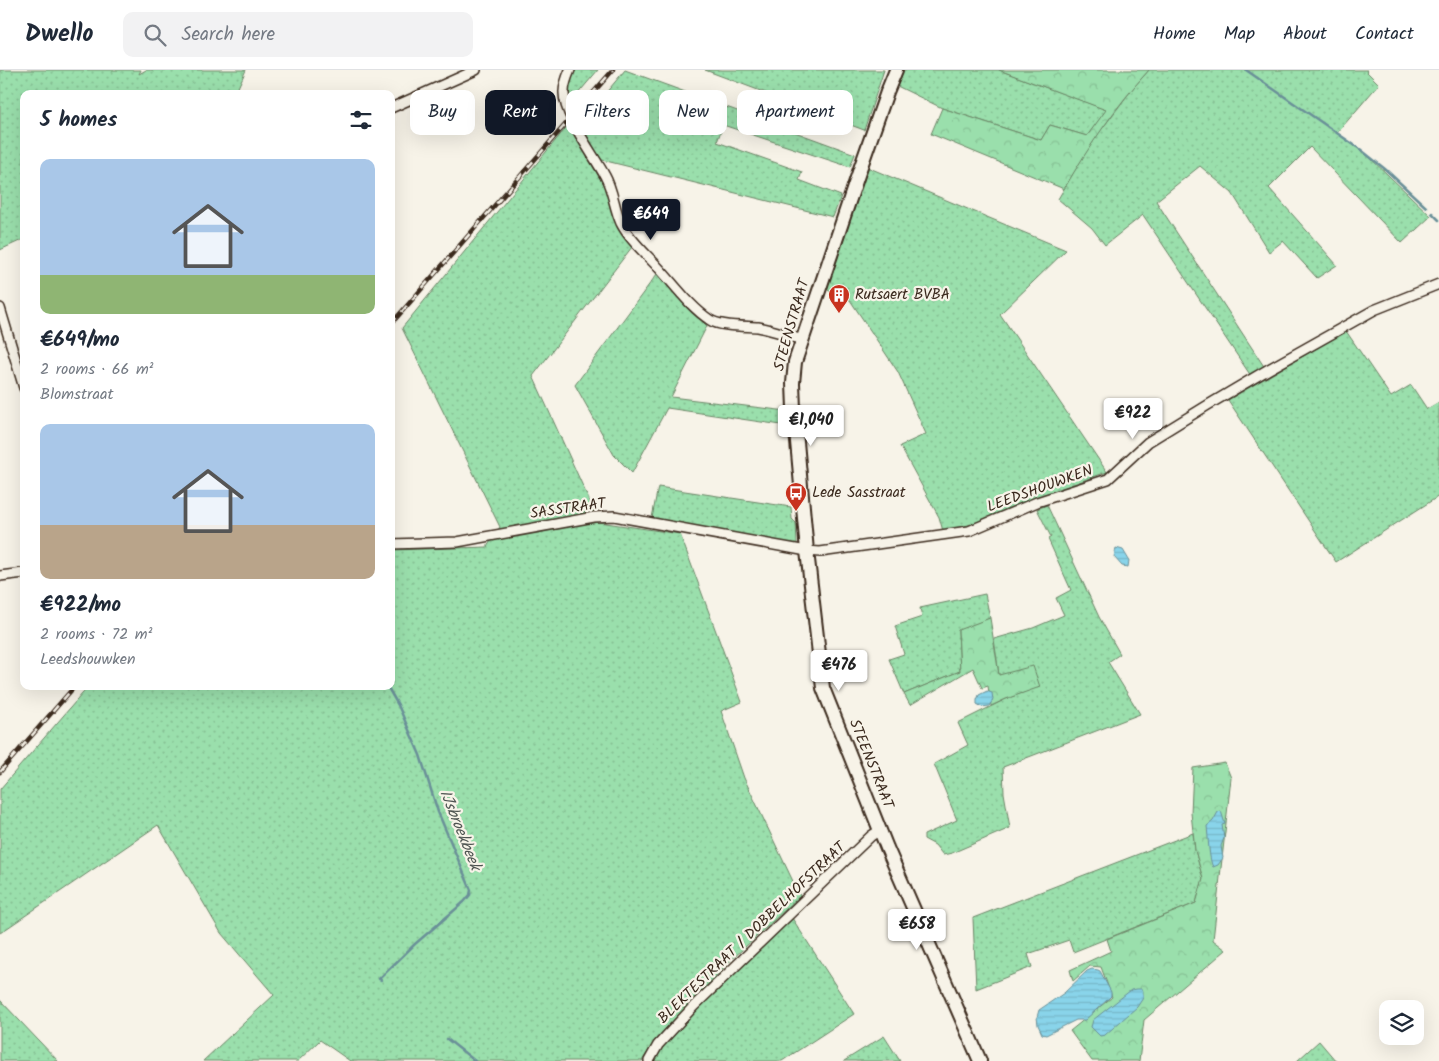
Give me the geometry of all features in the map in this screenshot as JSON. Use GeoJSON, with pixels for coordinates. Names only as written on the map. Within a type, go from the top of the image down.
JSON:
{"type":"FeatureCollection","features":[{"type":"Feature","properties":{"kind":"street"},"geometry":{"type":"LineString","coordinates":[[395,106],[476,70]]}},
{"type":"Feature","properties":{"kind":"street"},"geometry":{"type":"LineString","coordinates":[[570,70],[564,85],[567,107],[583,140],[606,178],[620,222],[632,238],[691,303],[712,322],[730,326],[758,327],[802,340]]}},
{"type":"Feature","properties":{"kind":"street","name":"STEENSTRAAT"},"geometry":{"type":"LineString","coordinates":[[896,70],[869,143],[795,362],[793,383],[807,551],[823,688],[880,830],[980,1061]]}},
{"type":"Feature","properties":{"kind":"street","name":"LEEDSHOUWKEN"},"geometry":{"type":"LineString","coordinates":[[807,551],[820,552],[969,530],[1038,502],[1108,479],[1148,442],[1224,396],[1374,310],[1439,284]]}},
{"type":"Feature","properties":{"kind":"street"},"geometry":{"type":"LineString","coordinates":[[0,308],[20,357]]}},
{"type":"Feature","properties":{"kind":"street","name":"SASSTRAAT"},"geometry":{"type":"LineString","coordinates":[[395,544],[457,542],[594,516],[614,516],[807,551]]}},
{"type":"Feature","properties":{"kind":"street"},"geometry":{"type":"LineString","coordinates":[[0,576],[20,574]]}},
{"type":"Feature","properties":{"kind":"street","name":"BLEKTESTRAAT / DOBBELHOFSTRAAT"},"geometry":{"type":"LineString","coordinates":[[649,1061],[658,1045],[694,1006],[871,836],[880,830]]}},
{"type":"Feature","properties":{"kind":"green space"},"geometry":{"type":"Polygon","coordinates":[[[0,70],[141,70],[139,74],[146,70],[246,70],[237,90],[20,90],[20,241],[0,250],[0,70]]]}},
{"type":"Feature","properties":{"kind":"green space"},"geometry":{"type":"Polygon","coordinates":[[[573,70],[598,70],[581,90],[567,90],[573,70]]]}},
{"type":"Feature","properties":{"kind":"green space"},"geometry":{"type":"Polygon","coordinates":[[[625,70],[680,90],[659,90],[659,135],[719,135],[717,142],[802,172],[799,180],[841,196],[833,217],[602,160],[586,135],[649,135],[649,90],[608,90],[625,70]]]}},
{"type":"Feature","properties":{"kind":"green space"},"geometry":{"type":"Polygon","coordinates":[[[705,70],[884,70],[864,130],[853,126],[853,90],[758,90],[705,70]]]}},
{"type":"Feature","properties":{"kind":"green space"},"geometry":{"type":"Polygon","coordinates":[[[903,70],[999,70],[1107,110],[1087,136],[1050,125],[1041,140],[942,108],[895,85],[903,70]]]}},
{"type":"Feature","properties":{"kind":"green space"},"geometry":{"type":"Polygon","coordinates":[[[999,70],[1149,70],[1104,127],[1064,189],[931,134],[942,108],[1041,140],[1050,125],[1087,136],[1106,110],[999,70]]]}},
{"type":"Feature","properties":{"kind":"green space"},"geometry":{"type":"Polygon","coordinates":[[[1149,70],[1367,70],[1379,84],[1337,133],[1368,156],[1431,216],[1402,243],[1310,147],[1269,188],[1337,265],[1317,278],[1283,241],[1269,252],[1232,193],[1200,166],[1156,201],[1265,368],[1251,376],[1143,215],[1105,245],[1092,228],[1058,199],[1089,146],[1149,70]]]}},
{"type":"Feature","properties":{"kind":"green space"},"geometry":{"type":"Polygon","coordinates":[[[727,107],[737,111],[737,130],[727,126],[727,107]]]}},
{"type":"Feature","properties":{"kind":"green space"},"geometry":{"type":"Polygon","coordinates":[[[566,128],[566,135],[575,135],[606,189],[615,220],[632,247],[533,376],[599,522],[680,534],[742,702],[721,711],[744,778],[800,896],[730,961],[656,1039],[642,1061],[350,1061],[320,1040],[298,1061],[203,1061],[274,995],[221,933],[158,825],[0,933],[0,789],[86,690],[395,690],[395,550],[487,547],[500,527],[402,328],[566,128]]]}},
{"type":"Feature","properties":{"kind":"green space"},"geometry":{"type":"Polygon","coordinates":[[[753,135],[803,135],[855,154],[850,167],[753,135]]]}},
{"type":"Feature","properties":{"kind":"green space"},"geometry":{"type":"Polygon","coordinates":[[[867,167],[1066,250],[1000,314],[1107,472],[1029,500],[977,523],[943,531],[939,517],[900,446],[926,434],[898,372],[850,300],[827,289],[867,167]]]}},
{"type":"Feature","properties":{"kind":"green space"},"geometry":{"type":"Polygon","coordinates":[[[657,274],[707,326],[671,397],[787,411],[788,426],[667,408],[632,473],[614,455],[575,385],[657,274]]]}},
{"type":"Feature","properties":{"kind":"green space"},"geometry":{"type":"Polygon","coordinates":[[[1346,331],[1391,397],[1411,385],[1427,409],[1439,402],[1439,496],[1336,562],[1228,400],[1346,331]]]}},
{"type":"Feature","properties":{"kind":"green space"},"geometry":{"type":"Polygon","coordinates":[[[658,487],[791,507],[792,519],[796,523],[797,545],[652,518],[658,487]]]}},
{"type":"Feature","properties":{"kind":"green space"},"geometry":{"type":"Polygon","coordinates":[[[1047,505],[1099,617],[1120,654],[1108,662],[1140,714],[1003,767],[1004,793],[1010,828],[952,853],[943,855],[935,845],[924,839],[924,835],[957,820],[934,764],[968,745],[958,723],[1006,699],[1040,686],[999,675],[994,639],[1033,628],[1064,615],[1056,598],[1071,590],[1048,539],[1051,537],[1037,509],[1047,505]]]}},
{"type":"Feature","properties":{"kind":"green space"},"geometry":{"type":"Polygon","coordinates":[[[985,594],[990,618],[958,631],[960,671],[904,694],[889,659],[904,654],[895,626],[922,617],[920,608],[985,594]]]}},
{"type":"Feature","properties":{"kind":"green space"},"geometry":{"type":"Polygon","coordinates":[[[990,618],[999,675],[1033,666],[1040,687],[991,706],[988,686],[982,688],[973,668],[910,705],[904,694],[960,671],[958,630],[990,618]]]}},
{"type":"Feature","properties":{"kind":"green space"},"geometry":{"type":"Polygon","coordinates":[[[1225,763],[1231,778],[1213,940],[1226,950],[1144,1020],[1139,1061],[1092,1061],[1070,1031],[1112,997],[1101,967],[1090,966],[1073,981],[1070,970],[1111,951],[1107,939],[1196,903],[1203,879],[1195,850],[1191,813],[1193,768],[1225,763]]]}},
{"type":"Feature","properties":{"kind":"green space"},"geometry":{"type":"Polygon","coordinates":[[[1193,833],[1195,850],[1203,879],[1196,903],[1073,952],[1069,940],[1028,954],[1032,967],[976,989],[973,918],[1193,833]]]}},
{"type":"Feature","properties":{"kind":"green space"},"geometry":{"type":"Polygon","coordinates":[[[792,918],[854,1014],[782,1061],[653,1061],[657,1053],[690,1015],[792,918]]]}},
{"type":"Feature","properties":{"kind":"green space"},"geometry":{"type":"Polygon","coordinates":[[[0,1000],[58,1061],[0,1061],[0,1000]]]}},
{"type":"Feature","properties":{"kind":"green space"},"geometry":{"type":"Polygon","coordinates":[[[884,1036],[900,1061],[844,1061],[884,1036]]]}},
{"type":"Feature","properties":{"kind":"green space"},"geometry":{"type":"Polygon","coordinates":[[[1319,1041],[1336,1061],[1297,1061],[1319,1041]]]}},
{"type":"Feature","properties":{"kind":"water"},"geometry":{"type":"Polygon","coordinates":[[[1116,548],[1123,550],[1129,560],[1128,567],[1122,566],[1114,557],[1116,548]]]}},
{"type":"Feature","properties":{"kind":"water"},"geometry":{"type":"Polygon","coordinates":[[[987,691],[992,693],[993,700],[989,706],[982,707],[977,704],[977,700],[979,695],[987,691]]]}},
{"type":"Feature","properties":{"kind":"water"},"geometry":{"type":"Polygon","coordinates":[[[1221,811],[1225,824],[1222,825],[1224,838],[1221,846],[1223,858],[1218,865],[1213,867],[1207,826],[1213,821],[1218,812],[1221,811]]]}},
{"type":"Feature","properties":{"kind":"water"},"geometry":{"type":"Polygon","coordinates":[[[1092,969],[1100,971],[1111,992],[1111,996],[1085,1020],[1076,1020],[1046,1035],[1042,1034],[1037,1017],[1039,1010],[1064,993],[1087,971],[1092,969]]]}},
{"type":"Feature","properties":{"kind":"water"},"geometry":{"type":"Polygon","coordinates":[[[1142,989],[1143,998],[1137,1007],[1105,1035],[1100,1036],[1091,1027],[1093,1020],[1131,990],[1142,989]]]}},
{"type":"Feature","properties":{"kind":"waterway"},"geometry":{"type":"LineString","coordinates":[[1246,70],[1360,149],[1426,207]]}},
{"type":"Feature","properties":{"kind":"waterway"},"geometry":{"type":"LineString","coordinates":[[1432,213],[1439,220]]}},
{"type":"Feature","properties":{"kind":"waterway","name":"IJsbroekbeek"},"geometry":{"type":"LineString","coordinates":[[381,980],[379,979],[415,944],[464,902],[470,895],[471,890],[438,812],[420,755],[389,690]]}},
{"type":"Feature","properties":{"kind":"waterway","name":"IJsbroekbeek"},"geometry":{"type":"LineString","coordinates":[[447,1039],[475,1061]]}},
{"type":"Feature","properties":{"kind":"railway"},"geometry":{"type":"LineString","coordinates":[[395,319],[613,70]]}},
{"type":"Feature","properties":{"kind":"railway"},"geometry":{"type":"LineString","coordinates":[[0,772],[72,690]]}},
{"type":"Feature","properties":{"kind":"place","name":"Rutsaert BVBA"},"geometry":{"type":"Point","coordinates":[839,314]}},
{"type":"Feature","properties":{"kind":"place","name":"Lede Sasstraat"},"geometry":{"type":"Point","coordinates":[796,512]}}]}
